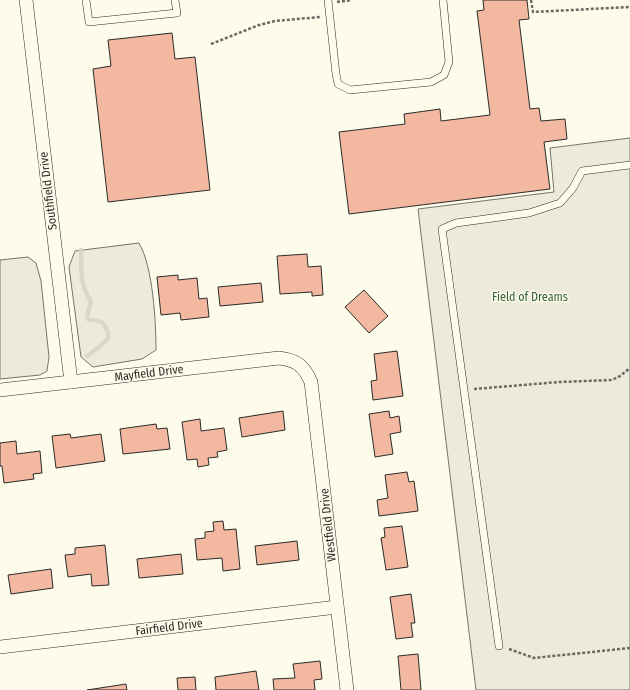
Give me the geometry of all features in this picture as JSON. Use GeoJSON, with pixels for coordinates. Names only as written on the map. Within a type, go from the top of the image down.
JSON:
{"type":"FeatureCollection","features":[{"type":"Feature","properties":{"kind":"street","name":"Southfield Drive"},"geometry":{"type":"LineString","coordinates":[[26,0],[71,382]]}},
{"type":"Feature","properties":{"kind":"street","name":"Mayfield Drive"},"geometry":{"type":"LineString","coordinates":[[0,390],[279,358],[288,359],[298,364]]}},
{"type":"Feature","properties":{"kind":"street","name":"Westfield Drive"},"geometry":{"type":"LineString","coordinates":[[298,364],[306,371],[312,382],[347,690]]}},
{"type":"Feature","properties":{"kind":"street","name":"Fairfield Drive"},"geometry":{"type":"LineString","coordinates":[[0,646],[337,607]]}},
{"type":"Feature","properties":{"kind":"lane"},"geometry":{"type":"LineString","coordinates":[[86,0],[90,22],[177,13],[175,0]]}},
{"type":"Feature","properties":{"kind":"lane"},"geometry":{"type":"LineString","coordinates":[[332,1],[338,84],[350,90],[431,82],[444,75],[449,62],[443,0]]}},
{"type":"Feature","properties":{"kind":"lane"},"geometry":{"type":"LineString","coordinates":[[499,646],[442,229],[456,223],[530,213],[560,203],[574,188],[582,171],[630,165]]}},
{"type":"Feature","properties":{"kind":"path"},"geometry":{"type":"LineString","coordinates":[[332,1],[352,0]]}},
{"type":"Feature","properties":{"kind":"path"},"geometry":{"type":"LineString","coordinates":[[531,0],[533,12],[630,7]]}},
{"type":"Feature","properties":{"kind":"path"},"geometry":{"type":"LineString","coordinates":[[211,44],[259,25],[275,21],[325,17]]}},
{"type":"Feature","properties":{"kind":"path"},"geometry":{"type":"LineString","coordinates":[[464,390],[559,382],[612,380],[630,368]]}},
{"type":"Feature","properties":{"kind":"path"},"geometry":{"type":"LineString","coordinates":[[499,646],[534,658],[630,648]]}},
{"type":"Feature","properties":{"kind":"green space","name":"Field of Dreams"},"geometry":{"type":"Polygon","coordinates":[[[630,138],[630,690],[476,690],[418,209],[554,192],[550,148],[630,138]]]}},
{"type":"Feature","properties":{"kind":"green space"},"geometry":{"type":"Polygon","coordinates":[[[139,243],[144,253],[151,280],[156,350],[142,359],[93,367],[81,357],[69,267],[75,251],[139,243]]]}},
{"type":"Feature","properties":{"kind":"green space"},"geometry":{"type":"Polygon","coordinates":[[[28,257],[36,263],[41,281],[49,357],[47,371],[40,375],[0,379],[0,260],[28,257]]]}},
{"type":"Feature","properties":{"kind":"building"},"geometry":{"type":"Polygon","coordinates":[[[483,0],[527,0],[529,19],[519,20],[530,109],[539,108],[541,121],[565,119],[567,139],[544,142],[550,189],[349,214],[339,132],[405,124],[404,114],[440,109],[441,121],[490,115],[477,11],[484,10],[483,0]]]}},
{"type":"Feature","properties":{"kind":"building"},"geometry":{"type":"Polygon","coordinates":[[[172,33],[175,59],[195,57],[210,190],[108,202],[93,69],[111,66],[108,40],[172,33]]]}},
{"type":"Feature","properties":{"kind":"building"},"geometry":{"type":"Polygon","coordinates":[[[307,254],[308,267],[321,266],[323,295],[312,296],[312,292],[280,294],[277,256],[307,254]]]}},
{"type":"Feature","properties":{"kind":"building"},"geometry":{"type":"Polygon","coordinates":[[[178,275],[178,280],[197,278],[199,299],[207,298],[209,317],[181,320],[180,313],[161,315],[157,277],[178,275]]]}},
{"type":"Feature","properties":{"kind":"building"},"geometry":{"type":"Polygon","coordinates":[[[261,283],[263,302],[220,306],[218,287],[261,283]]]}},
{"type":"Feature","properties":{"kind":"building"},"geometry":{"type":"Polygon","coordinates":[[[364,290],[388,316],[369,333],[345,307],[364,290]]]}},
{"type":"Feature","properties":{"kind":"building"},"geometry":{"type":"Polygon","coordinates":[[[397,351],[403,396],[373,400],[371,381],[377,380],[374,354],[397,351]]]}},
{"type":"Feature","properties":{"kind":"building"},"geometry":{"type":"Polygon","coordinates":[[[283,411],[285,430],[242,437],[239,418],[283,411]]]}},
{"type":"Feature","properties":{"kind":"building"},"geometry":{"type":"Polygon","coordinates":[[[389,411],[390,418],[399,416],[401,432],[390,434],[393,454],[375,457],[369,414],[389,411]]]}},
{"type":"Feature","properties":{"kind":"building"},"geometry":{"type":"Polygon","coordinates":[[[200,419],[201,431],[224,428],[227,450],[217,452],[218,457],[208,458],[209,465],[198,467],[197,459],[187,460],[182,422],[200,419]]]}},
{"type":"Feature","properties":{"kind":"building"},"geometry":{"type":"Polygon","coordinates":[[[156,424],[157,429],[167,428],[170,449],[123,454],[120,429],[156,424]]]}},
{"type":"Feature","properties":{"kind":"building"},"geometry":{"type":"Polygon","coordinates":[[[70,434],[71,438],[101,434],[105,461],[56,468],[52,436],[70,434]]]}},
{"type":"Feature","properties":{"kind":"building"},"geometry":{"type":"Polygon","coordinates":[[[16,441],[17,454],[40,451],[42,473],[33,474],[34,479],[4,483],[2,466],[0,466],[0,443],[16,441]]]}},
{"type":"Feature","properties":{"kind":"building"},"geometry":{"type":"Polygon","coordinates":[[[407,472],[409,482],[414,481],[418,511],[379,516],[377,500],[388,498],[385,475],[407,472]]]}},
{"type":"Feature","properties":{"kind":"building"},"geometry":{"type":"Polygon","coordinates":[[[223,521],[224,530],[236,529],[240,569],[223,571],[222,558],[197,560],[195,539],[205,538],[205,532],[214,531],[213,522],[223,521]]]}},
{"type":"Feature","properties":{"kind":"building"},"geometry":{"type":"Polygon","coordinates":[[[402,526],[408,567],[386,570],[381,538],[385,537],[384,528],[402,526]]]}},
{"type":"Feature","properties":{"kind":"building"},"geometry":{"type":"Polygon","coordinates":[[[297,541],[299,560],[257,565],[255,546],[297,541]]]}},
{"type":"Feature","properties":{"kind":"building"},"geometry":{"type":"Polygon","coordinates":[[[105,545],[109,585],[92,586],[91,574],[68,577],[65,555],[75,554],[75,548],[105,545]]]}},
{"type":"Feature","properties":{"kind":"building"},"geometry":{"type":"Polygon","coordinates":[[[181,554],[183,574],[139,578],[137,559],[181,554]]]}},
{"type":"Feature","properties":{"kind":"building"},"geometry":{"type":"Polygon","coordinates":[[[51,569],[53,588],[11,594],[8,575],[51,569]]]}},
{"type":"Feature","properties":{"kind":"building"},"geometry":{"type":"Polygon","coordinates":[[[411,594],[415,623],[411,623],[413,637],[396,639],[390,597],[411,594]]]}},
{"type":"Feature","properties":{"kind":"building"},"geometry":{"type":"Polygon","coordinates":[[[418,654],[421,690],[401,690],[398,656],[418,654]]]}},
{"type":"Feature","properties":{"kind":"building"},"geometry":{"type":"Polygon","coordinates":[[[320,661],[322,679],[314,680],[315,690],[274,690],[273,679],[295,678],[293,664],[320,661]]]}},
{"type":"Feature","properties":{"kind":"building"},"geometry":{"type":"Polygon","coordinates":[[[256,671],[259,690],[216,690],[215,677],[256,671]]]}},
{"type":"Feature","properties":{"kind":"building"},"geometry":{"type":"Polygon","coordinates":[[[195,677],[196,690],[178,690],[177,678],[195,677]]]}},
{"type":"Feature","properties":{"kind":"building"},"geometry":{"type":"Polygon","coordinates":[[[126,684],[127,690],[87,690],[126,684]]]}},
{"type":"Feature","properties":{"kind":"waterway"},"geometry":{"type":"LineString","coordinates":[[81,250],[81,271],[83,282],[91,302],[87,317],[89,320],[95,320],[103,323],[108,332],[108,339],[87,356]]}}]}
